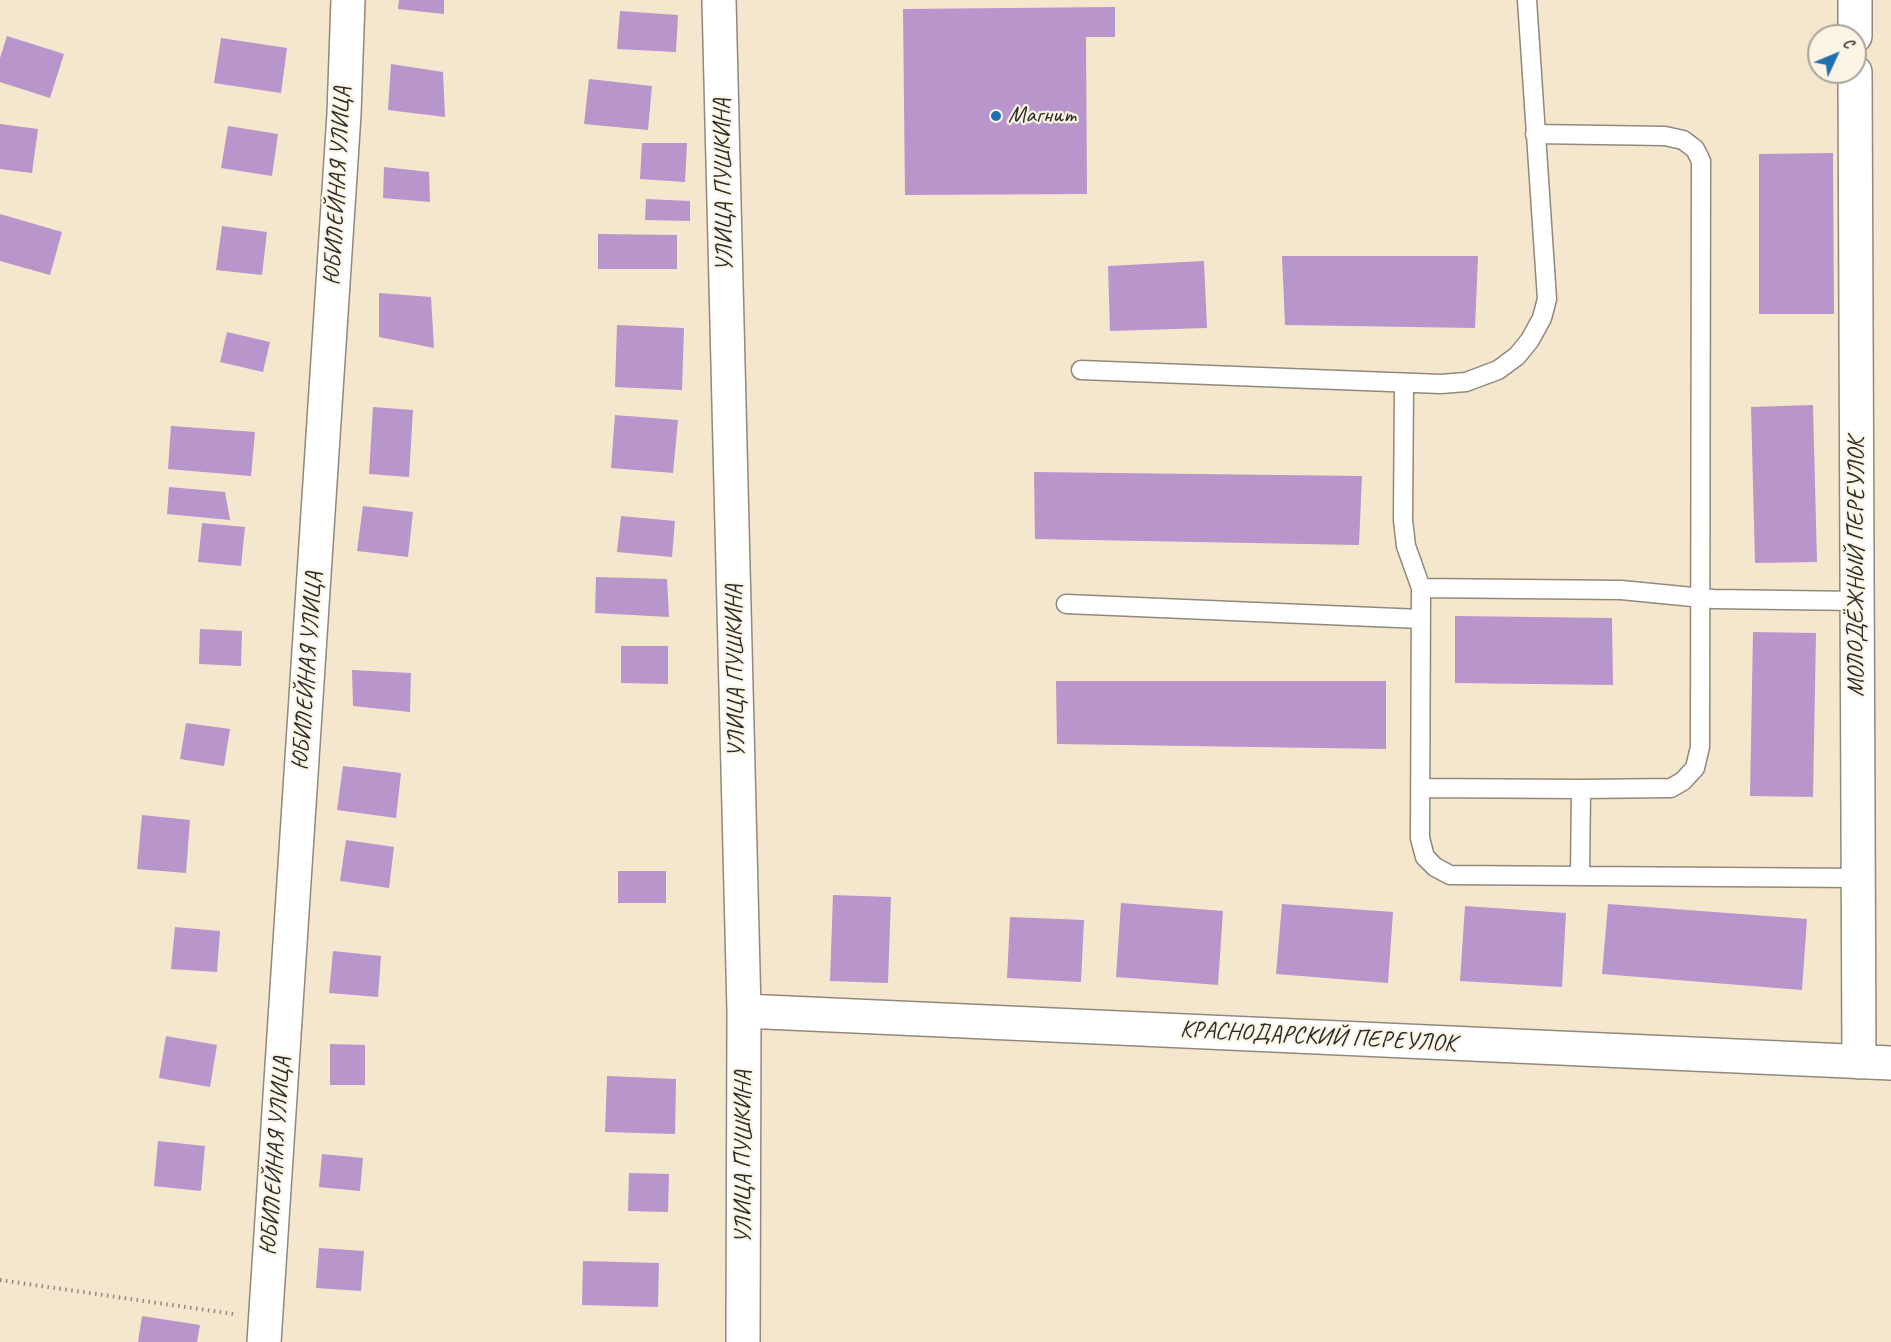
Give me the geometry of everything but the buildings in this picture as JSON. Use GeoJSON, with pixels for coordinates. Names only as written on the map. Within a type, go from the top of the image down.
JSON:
{"type":"FeatureCollection","features":[{"type":"Feature","properties":{"kind":"street","name":"ЮБИЛЕЙНАЯ УЛИЦА"},"geometry":{"type":"LineString","coordinates":[[265,1330],[344,114],[348,0]]}},
{"type":"Feature","properties":{"kind":"street","name":"УЛИЦА ПУШКИНА"},"geometry":{"type":"LineString","coordinates":[[719,0],[744,1011],[743,1342]]}},
{"type":"Feature","properties":{"kind":"street"},"geometry":{"type":"LineString","coordinates":[[1855,0],[1855,24]]}},
{"type":"Feature","properties":{"kind":"street","name":"МОЛОДЁЖНЫЙ ПЕРЕУЛОК"},"geometry":{"type":"LineString","coordinates":[[1855,84],[1859,1062]]}},
{"type":"Feature","properties":{"kind":"street","name":"КРАСНОДАРСКИЙ ПЕРЕУЛОК"},"geometry":{"type":"LineString","coordinates":[[744,1011],[1891,1063]]}},
{"type":"Feature","properties":{"kind":"lane"},"geometry":{"type":"LineString","coordinates":[[1081,370],[1404,382],[1466,382],[1498,370],[1517,356],[1534,333],[1546,300],[1527,0]]}},
{"type":"Feature","properties":{"kind":"lane"},"geometry":{"type":"LineString","coordinates":[[1420,788],[1671,788],[1683,781],[1695,768],[1700,747],[1701,161],[1695,149],[1683,140],[1665,136],[1535,134]]}},
{"type":"Feature","properties":{"kind":"lane"},"geometry":{"type":"LineString","coordinates":[[1404,382],[1403,520],[1406,546],[1421,588],[1420,838],[1425,857],[1435,867],[1450,875],[1858,878]]}},
{"type":"Feature","properties":{"kind":"lane"},"geometry":{"type":"LineString","coordinates":[[1421,588],[1621,590],[1701,598],[1857,601]]}},
{"type":"Feature","properties":{"kind":"lane"},"geometry":{"type":"LineString","coordinates":[[1066,604],[1421,619]]}},
{"type":"Feature","properties":{"kind":"lane"},"geometry":{"type":"LineString","coordinates":[[1580,876],[1581,789]]}},
{"type":"Feature","properties":{"kind":"path"},"geometry":{"type":"LineString","coordinates":[[0,1281],[265,1330]]}},
{"type":"Feature","properties":{"kind":"place","name":"Магнит"},"geometry":{"type":"Point","coordinates":[996,116]}}]}
